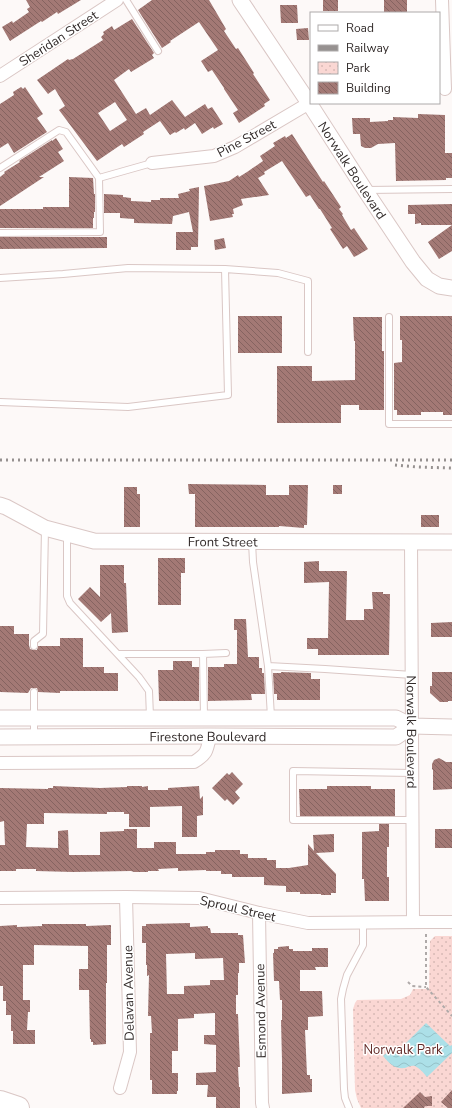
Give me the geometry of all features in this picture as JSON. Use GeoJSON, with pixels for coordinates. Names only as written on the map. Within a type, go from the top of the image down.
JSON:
{"type":"FeatureCollection","features":[{"type":"Feature","properties":{"kind":"highway"},"geometry":{"type":"LineString","coordinates":[[0,1102],[18,1108]]}},
{"type":"Feature","properties":{"kind":"street","name":"Sheridan Street"},"geometry":{"type":"LineString","coordinates":[[0,76],[117,0]]}},
{"type":"Feature","properties":{"kind":"street","name":"Norwalk Boulevard"},"geometry":{"type":"LineString","coordinates":[[240,0],[310,103]]}},
{"type":"Feature","properties":{"kind":"street"},"geometry":{"type":"LineString","coordinates":[[442,0],[445,89]]}},
{"type":"Feature","properties":{"kind":"street","name":"Pine Street"},"geometry":{"type":"LineString","coordinates":[[152,163],[214,156],[235,147],[310,103]]}},
{"type":"Feature","properties":{"kind":"street","name":"Norwalk Boulevard"},"geometry":{"type":"LineString","coordinates":[[311,104],[413,262],[427,279],[439,286],[452,288]]}},
{"type":"Feature","properties":{"kind":"street","name":"Front Street"},"geometry":{"type":"LineString","coordinates":[[0,505],[45,528],[94,541],[452,542]]}},
{"type":"Feature","properties":{"kind":"street","name":"Norwalk Boulevard"},"geometry":{"type":"LineString","coordinates":[[411,541],[413,922]]}},
{"type":"Feature","properties":{"kind":"street","name":"Firestone Boulevard"},"geometry":{"type":"LineString","coordinates":[[0,718],[396,718],[412,726],[452,728]]}},
{"type":"Feature","properties":{"kind":"street","name":"Firestone Boulevard"},"geometry":{"type":"LineString","coordinates":[[0,738],[34,736],[396,737],[412,726]]}},
{"type":"Feature","properties":{"kind":"street"},"geometry":{"type":"LineString","coordinates":[[0,763],[194,762],[202,757],[207,751],[210,736]]}},
{"type":"Feature","properties":{"kind":"street","name":"Delavan Avenue"},"geometry":{"type":"LineString","coordinates":[[120,1088],[130,1052],[126,897]]}},
{"type":"Feature","properties":{"kind":"street","name":"Sproul Street"},"geometry":{"type":"LineString","coordinates":[[0,898],[199,898],[259,913],[308,923],[452,922]]}},
{"type":"Feature","properties":{"kind":"street","name":"Esmond Avenue"},"geometry":{"type":"LineString","coordinates":[[259,913],[263,1108]]}},
{"type":"Feature","properties":{"kind":"lane"},"geometry":{"type":"LineString","coordinates":[[126,0],[158,51]]}},
{"type":"Feature","properties":{"kind":"lane"},"geometry":{"type":"LineString","coordinates":[[0,168],[59,130],[66,132],[99,178],[100,232],[0,234]]}},
{"type":"Feature","properties":{"kind":"lane"},"geometry":{"type":"LineString","coordinates":[[99,178],[152,163]]}},
{"type":"Feature","properties":{"kind":"lane"},"geometry":{"type":"LineString","coordinates":[[365,190],[452,189]]}},
{"type":"Feature","properties":{"kind":"lane"},"geometry":{"type":"LineString","coordinates":[[0,278],[128,268],[225,269],[278,272],[308,281],[308,352]]}},
{"type":"Feature","properties":{"kind":"lane"},"geometry":{"type":"LineString","coordinates":[[0,402],[128,407],[228,395],[225,269]]}},
{"type":"Feature","properties":{"kind":"lane"},"geometry":{"type":"LineString","coordinates":[[389,317],[389,424],[452,424]]}},
{"type":"Feature","properties":{"kind":"lane"},"geometry":{"type":"LineString","coordinates":[[34,646],[34,641],[43,634],[45,528]]}},
{"type":"Feature","properties":{"kind":"lane"},"geometry":{"type":"LineString","coordinates":[[67,534],[67,596],[70,603],[140,677],[149,691],[150,717]]}},
{"type":"Feature","properties":{"kind":"lane"},"geometry":{"type":"LineString","coordinates":[[252,542],[253,562],[268,666],[271,717]]}},
{"type":"Feature","properties":{"kind":"lane"},"geometry":{"type":"LineString","coordinates":[[118,654],[226,653]]}},
{"type":"Feature","properties":{"kind":"lane"},"geometry":{"type":"LineString","coordinates":[[203,654],[204,717]]}},
{"type":"Feature","properties":{"kind":"lane"},"geometry":{"type":"LineString","coordinates":[[268,666],[412,675]]}},
{"type":"Feature","properties":{"kind":"lane"},"geometry":{"type":"LineString","coordinates":[[34,692],[34,736]]}},
{"type":"Feature","properties":{"kind":"lane"},"geometry":{"type":"LineString","coordinates":[[412,773],[293,771],[293,820],[412,820]]}},
{"type":"Feature","properties":{"kind":"lane"},"geometry":{"type":"LineString","coordinates":[[348,1108],[344,1089],[341,999],[347,975],[363,945],[363,923]]}},
{"type":"Feature","properties":{"kind":"path"},"geometry":{"type":"LineString","coordinates":[[426,933],[426,987],[452,1016]]}},
{"type":"Feature","properties":{"kind":"path"},"geometry":{"type":"LineString","coordinates":[[408,982],[412,986],[426,987]]}},
{"type":"Feature","properties":{"kind":"green space","name":"Norwalk Park"},"geometry":{"type":"Polygon","coordinates":[[[435,936],[452,936],[452,1108],[361,1108],[355,1090],[353,1009],[355,1003],[357,1000],[401,999],[410,995],[413,989],[429,989],[430,941],[435,936]]]}},
{"type":"Feature","properties":{"kind":"water"},"geometry":{"type":"Polygon","coordinates":[[[426,1023],[450,1046],[452,1045],[452,1053],[427,1077],[415,1066],[398,1068],[390,1064],[383,1056],[392,1048],[401,1057],[404,1054],[400,1049],[426,1023]]]}},
{"type":"Feature","properties":{"kind":"building"},"geometry":{"type":"Polygon","coordinates":[[[26,0],[81,0],[58,14],[57,12],[42,22],[41,21],[10,41],[2,27],[12,21],[13,23],[29,12],[27,9],[30,7],[26,0]]]}},
{"type":"Feature","properties":{"kind":"building"},"geometry":{"type":"Polygon","coordinates":[[[152,0],[209,0],[226,29],[224,31],[236,49],[238,48],[270,100],[264,104],[265,106],[239,123],[233,113],[238,110],[212,70],[208,72],[201,61],[218,50],[199,22],[162,48],[138,10],[152,0]]]}},
{"type":"Feature","properties":{"kind":"building"},"geometry":{"type":"Polygon","coordinates":[[[323,0],[338,0],[338,11],[323,11],[323,0]]]}},
{"type":"Feature","properties":{"kind":"building"},"geometry":{"type":"Polygon","coordinates":[[[384,0],[407,0],[407,12],[384,12],[384,0]]]}},
{"type":"Feature","properties":{"kind":"building"},"geometry":{"type":"Polygon","coordinates":[[[280,5],[297,5],[298,23],[281,23],[280,5]]]}},
{"type":"Feature","properties":{"kind":"building"},"geometry":{"type":"Polygon","coordinates":[[[132,19],[154,53],[152,55],[154,58],[131,72],[129,69],[114,80],[136,114],[146,108],[150,115],[172,100],[185,117],[205,104],[208,109],[212,107],[223,124],[214,129],[213,127],[202,134],[195,123],[185,130],[184,128],[170,135],[160,121],[124,147],[122,144],[97,161],[59,110],[65,106],[55,89],[48,94],[37,80],[68,59],[73,59],[103,40],[101,37],[104,34],[103,32],[112,26],[114,30],[132,19]],[[115,102],[98,113],[110,131],[127,120],[115,102]]]}},
{"type":"Feature","properties":{"kind":"building"},"geometry":{"type":"Polygon","coordinates":[[[308,28],[309,40],[297,40],[296,29],[308,28]]]}},
{"type":"Feature","properties":{"kind":"building"},"geometry":{"type":"Polygon","coordinates":[[[21,87],[23,89],[25,87],[43,114],[37,118],[47,132],[14,153],[8,143],[0,148],[0,104],[14,95],[13,92],[21,87]]]}},
{"type":"Feature","properties":{"kind":"building"},"geometry":{"type":"Polygon","coordinates":[[[418,114],[445,115],[445,153],[452,153],[452,178],[446,178],[446,180],[396,181],[395,143],[378,144],[371,148],[365,148],[361,146],[360,134],[353,134],[352,118],[370,118],[370,122],[388,121],[393,120],[393,117],[418,118],[418,114]]]}},
{"type":"Feature","properties":{"kind":"building"},"geometry":{"type":"Polygon","coordinates":[[[292,134],[341,207],[339,209],[351,230],[354,228],[368,249],[354,257],[347,246],[343,249],[330,229],[332,228],[320,209],[310,195],[306,197],[282,161],[264,172],[265,174],[258,178],[269,195],[241,199],[243,205],[233,209],[233,217],[210,221],[204,186],[229,181],[238,175],[239,177],[263,161],[260,156],[275,146],[273,143],[292,134]]]}},
{"type":"Feature","properties":{"kind":"building"},"geometry":{"type":"Polygon","coordinates":[[[56,138],[63,149],[58,152],[64,161],[39,177],[44,177],[0,206],[0,177],[5,173],[4,172],[56,138]]]}},
{"type":"Feature","properties":{"kind":"building"},"geometry":{"type":"Polygon","coordinates":[[[69,177],[93,178],[95,212],[93,218],[93,228],[0,228],[0,209],[43,209],[43,207],[69,207],[69,177]]]}},
{"type":"Feature","properties":{"kind":"building"},"geometry":{"type":"Polygon","coordinates":[[[199,187],[198,247],[191,247],[191,250],[176,250],[176,232],[193,232],[189,212],[173,216],[172,224],[134,223],[134,219],[120,218],[120,213],[104,213],[104,194],[123,195],[123,197],[131,198],[131,201],[151,202],[151,200],[160,200],[160,198],[179,198],[178,194],[190,191],[189,189],[199,187]]]}},
{"type":"Feature","properties":{"kind":"building"},"geometry":{"type":"Polygon","coordinates":[[[452,204],[452,225],[415,224],[415,214],[408,214],[408,205],[452,204]]]}},
{"type":"Feature","properties":{"kind":"building"},"geometry":{"type":"Polygon","coordinates":[[[452,225],[452,251],[439,259],[428,242],[452,225]]]}},
{"type":"Feature","properties":{"kind":"building"},"geometry":{"type":"Polygon","coordinates":[[[0,237],[107,237],[107,248],[0,249],[0,237]]]}},
{"type":"Feature","properties":{"kind":"building"},"geometry":{"type":"Polygon","coordinates":[[[224,238],[226,248],[215,250],[214,240],[224,238]]]}},
{"type":"Feature","properties":{"kind":"building"},"geometry":{"type":"Polygon","coordinates":[[[238,316],[282,316],[282,353],[238,353],[238,316]]]}},
{"type":"Feature","properties":{"kind":"building"},"geometry":{"type":"Polygon","coordinates":[[[400,316],[452,316],[452,415],[443,415],[443,412],[421,412],[421,415],[397,415],[397,410],[394,410],[394,363],[402,362],[400,316]]]}},
{"type":"Feature","properties":{"kind":"building"},"geometry":{"type":"Polygon","coordinates":[[[353,317],[382,317],[382,351],[384,351],[384,410],[359,410],[359,405],[341,405],[341,423],[277,423],[277,366],[312,366],[312,381],[355,380],[355,341],[353,317]]]}},
{"type":"Feature","properties":{"kind":"building"},"geometry":{"type":"Polygon","coordinates":[[[188,484],[266,485],[266,495],[289,495],[289,485],[308,485],[307,525],[304,525],[304,528],[279,526],[195,527],[195,494],[189,494],[188,484]]]}},
{"type":"Feature","properties":{"kind":"building"},"geometry":{"type":"Polygon","coordinates":[[[333,485],[342,485],[342,494],[333,494],[333,485]]]}},
{"type":"Feature","properties":{"kind":"building"},"geometry":{"type":"Polygon","coordinates":[[[124,487],[137,487],[137,494],[140,494],[140,527],[124,527],[124,487]]]}},
{"type":"Feature","properties":{"kind":"building"},"geometry":{"type":"Polygon","coordinates":[[[421,515],[439,515],[439,527],[421,527],[421,515]]]}},
{"type":"Feature","properties":{"kind":"building"},"geometry":{"type":"Polygon","coordinates":[[[158,558],[185,558],[185,573],[181,573],[181,605],[158,605],[158,558]]]}},
{"type":"Feature","properties":{"kind":"building"},"geometry":{"type":"Polygon","coordinates":[[[319,561],[319,571],[347,571],[346,620],[364,620],[364,609],[373,609],[372,592],[383,592],[383,594],[390,594],[389,655],[318,655],[318,649],[307,649],[307,638],[328,638],[329,582],[304,583],[304,562],[319,561]]]}},
{"type":"Feature","properties":{"kind":"building"},"geometry":{"type":"Polygon","coordinates":[[[100,565],[124,565],[128,632],[112,633],[111,613],[101,622],[78,599],[90,587],[100,597],[100,565]]]}},
{"type":"Feature","properties":{"kind":"building"},"geometry":{"type":"Polygon","coordinates":[[[234,619],[246,619],[248,657],[259,657],[259,668],[262,668],[262,673],[264,673],[265,694],[251,694],[252,700],[208,701],[208,667],[224,667],[224,664],[237,664],[237,630],[234,630],[234,619]]]}},
{"type":"Feature","properties":{"kind":"building"},"geometry":{"type":"Polygon","coordinates":[[[452,622],[452,637],[431,637],[431,623],[452,622]]]}},
{"type":"Feature","properties":{"kind":"building"},"geometry":{"type":"Polygon","coordinates":[[[0,626],[14,626],[14,634],[29,634],[30,649],[34,650],[37,650],[38,646],[60,646],[60,638],[83,638],[83,667],[104,667],[104,673],[118,673],[118,691],[60,691],[60,693],[38,692],[37,688],[31,688],[28,693],[0,692],[0,626]]]}},
{"type":"Feature","properties":{"kind":"building"},"geometry":{"type":"Polygon","coordinates":[[[173,661],[192,661],[192,667],[199,667],[199,701],[159,701],[158,670],[173,670],[173,661]]]}},
{"type":"Feature","properties":{"kind":"building"},"geometry":{"type":"Polygon","coordinates":[[[432,672],[452,672],[452,701],[440,702],[430,693],[430,686],[432,686],[432,672]]]}},
{"type":"Feature","properties":{"kind":"building"},"geometry":{"type":"Polygon","coordinates":[[[273,673],[311,673],[311,679],[320,679],[320,700],[277,700],[277,694],[274,694],[273,673]]]}},
{"type":"Feature","properties":{"kind":"building"},"geometry":{"type":"Polygon","coordinates":[[[439,758],[446,762],[452,762],[452,789],[433,790],[432,764],[434,760],[439,758]]]}},
{"type":"Feature","properties":{"kind":"building"},"geometry":{"type":"Polygon","coordinates":[[[232,772],[243,784],[235,792],[240,798],[233,805],[227,799],[225,801],[212,788],[227,773],[229,775],[232,772]]]}},
{"type":"Feature","properties":{"kind":"building"},"geometry":{"type":"Polygon","coordinates":[[[53,786],[100,788],[148,786],[148,790],[168,790],[168,788],[199,786],[200,799],[203,796],[203,815],[197,816],[197,837],[182,837],[182,806],[150,807],[150,827],[129,827],[129,814],[124,814],[124,812],[107,812],[107,814],[44,813],[44,824],[27,824],[26,847],[58,848],[58,831],[68,830],[69,855],[100,855],[100,832],[137,829],[137,848],[154,848],[154,842],[176,842],[176,854],[206,854],[206,852],[215,852],[215,850],[240,850],[240,854],[248,854],[248,858],[267,858],[267,860],[276,860],[276,868],[289,868],[308,865],[308,844],[314,851],[313,835],[334,834],[334,852],[316,853],[336,874],[336,893],[331,893],[331,895],[321,895],[286,892],[286,886],[264,885],[264,877],[232,877],[232,874],[221,874],[221,871],[178,871],[178,868],[158,869],[159,871],[148,872],[73,872],[36,871],[36,869],[0,871],[0,845],[5,845],[4,821],[0,822],[0,788],[48,789],[53,788],[53,786]]]}},
{"type":"Feature","properties":{"kind":"building"},"geometry":{"type":"Polygon","coordinates":[[[327,786],[371,786],[371,789],[395,789],[395,816],[300,816],[299,789],[327,789],[327,786]]]}},
{"type":"Feature","properties":{"kind":"building"},"geometry":{"type":"Polygon","coordinates":[[[379,824],[389,824],[387,877],[389,877],[389,901],[365,901],[364,879],[362,879],[362,832],[379,831],[379,824]]]}},
{"type":"Feature","properties":{"kind":"building"},"geometry":{"type":"Polygon","coordinates":[[[435,829],[452,829],[452,848],[435,848],[435,829]]]}},
{"type":"Feature","properties":{"kind":"building"},"geometry":{"type":"Polygon","coordinates":[[[190,923],[190,927],[208,926],[211,933],[238,933],[238,935],[243,935],[245,963],[239,963],[238,995],[236,995],[240,1067],[238,1067],[240,1108],[216,1108],[216,1097],[207,1097],[208,1085],[196,1085],[196,1073],[216,1072],[216,1045],[204,1044],[204,1035],[215,1035],[215,1013],[194,1014],[194,1018],[178,1019],[178,1051],[172,1051],[172,1073],[178,1073],[177,1094],[152,1094],[152,1080],[150,1080],[150,1033],[152,1033],[151,1016],[148,1016],[149,975],[147,976],[146,943],[142,943],[142,926],[146,926],[146,924],[190,923]],[[195,953],[166,954],[167,994],[184,994],[184,986],[210,985],[210,980],[224,980],[223,958],[195,959],[195,953]]]}},
{"type":"Feature","properties":{"kind":"building"},"geometry":{"type":"Polygon","coordinates":[[[42,924],[86,924],[86,926],[111,925],[111,945],[107,945],[106,1044],[93,1045],[93,1042],[91,1042],[89,990],[79,990],[79,969],[88,969],[88,946],[34,945],[34,965],[23,965],[23,1000],[30,1000],[27,1030],[35,1030],[35,1044],[13,1044],[11,1015],[6,1015],[6,1001],[3,1001],[3,986],[0,986],[0,926],[42,926],[42,924]]]}},
{"type":"Feature","properties":{"kind":"building"},"geometry":{"type":"Polygon","coordinates":[[[289,946],[289,949],[293,949],[293,951],[312,951],[312,948],[328,948],[328,967],[315,967],[316,970],[300,970],[300,991],[322,991],[323,1016],[308,1017],[308,1030],[305,1030],[307,1075],[310,1075],[310,1079],[312,1079],[312,1092],[282,1094],[282,1000],[280,1000],[279,981],[274,981],[273,953],[274,949],[278,949],[278,947],[289,946]]]}},
{"type":"Feature","properties":{"kind":"building"},"geometry":{"type":"Polygon","coordinates":[[[452,1090],[452,1108],[448,1108],[441,1102],[452,1090]]]}},
{"type":"Feature","properties":{"kind":"building"},"geometry":{"type":"Polygon","coordinates":[[[420,1092],[425,1097],[432,1096],[432,1106],[425,1106],[424,1108],[403,1108],[420,1092]]]}},
{"type":"Feature","properties":{"kind":"railway"},"geometry":{"type":"LineString","coordinates":[[0,460],[452,460]]}},
{"type":"Feature","properties":{"kind":"railway"},"geometry":{"type":"LineString","coordinates":[[395,465],[452,468]]}}]}
